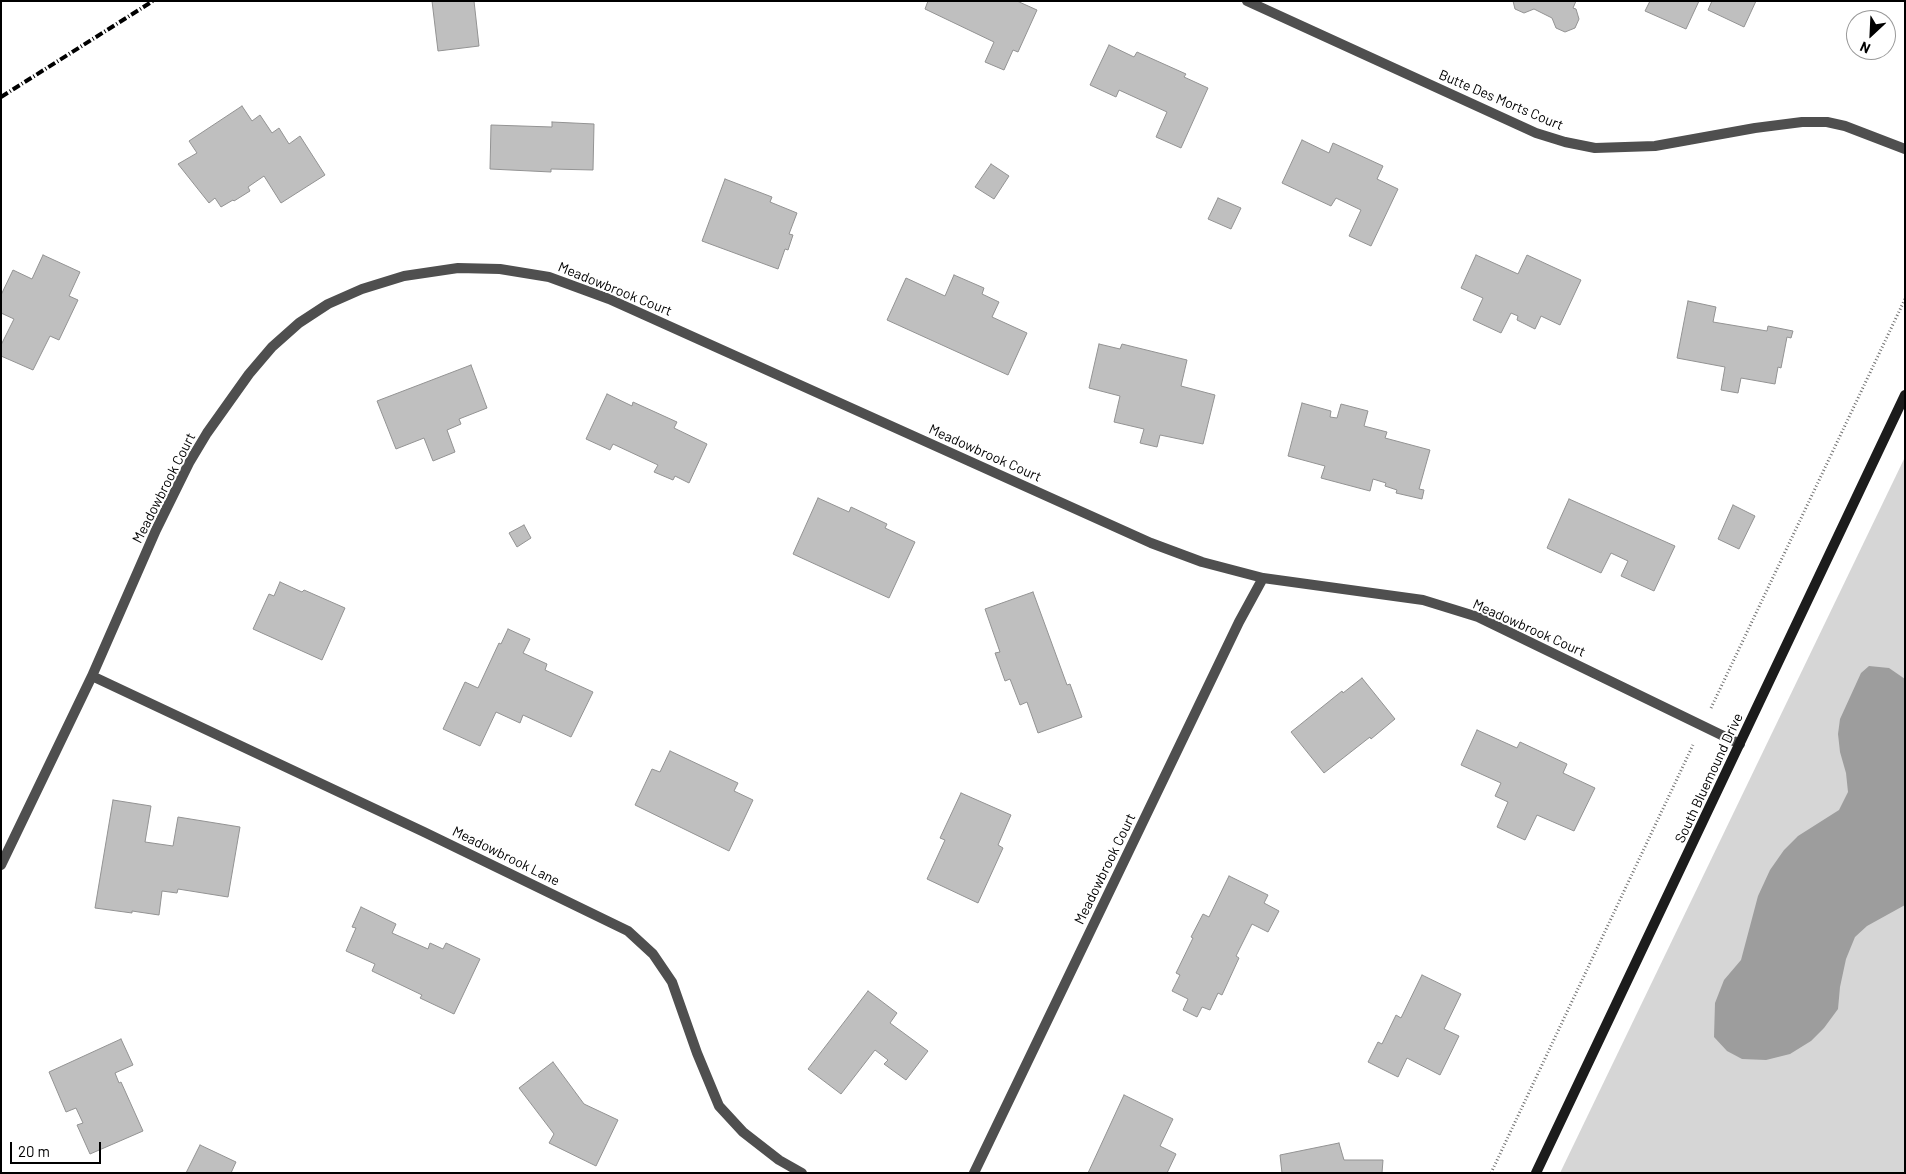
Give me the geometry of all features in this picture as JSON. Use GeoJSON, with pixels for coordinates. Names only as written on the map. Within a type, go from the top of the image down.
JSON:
{"type":"FeatureCollection","features":[{"type":"Feature","properties":{"kind":"main road","name":"South Bluemound Drive"},"geometry":{"type":"LineString","coordinates":[[1536,1173],[1905,395]]}},
{"type":"Feature","properties":{"kind":"street","name":"Butte Des Morts Court"},"geometry":{"type":"LineString","coordinates":[[1247,1],[1536,133],[1565,142],[1595,148],[1655,146],[1755,128],[1802,122],[1828,122],[1844,126],[1905,149]]}},
{"type":"Feature","properties":{"kind":"street","name":"Meadowbrook Court"},"geometry":{"type":"LineString","coordinates":[[1,864],[92,676],[156,530],[189,463],[225,406],[249,374],[272,347],[299,323],[328,304],[362,289],[404,276],[458,268],[500,269],[549,277],[609,299],[1151,543],[1202,562],[1263,578],[1423,600],[1478,617],[1740,744]]}},
{"type":"Feature","properties":{"kind":"street","name":"Meadowbrook Court"},"geometry":{"type":"LineString","coordinates":[[974,1173],[1239,622],[1263,578]]}},
{"type":"Feature","properties":{"kind":"street","name":"Meadowbrook Lane"},"geometry":{"type":"LineString","coordinates":[[92,676],[424,832],[628,931],[653,954],[672,982],[697,1053],[719,1106],[743,1132],[779,1160],[802,1173]]}},
{"type":"Feature","properties":{"kind":"shaded area"},"geometry":{"type":"Polygon","coordinates":[[[1905,457],[1905,1173],[1560,1173],[1905,457]]]}},
{"type":"Feature","properties":{"kind":"shaded area"},"geometry":{"type":"Polygon","coordinates":[[[1869,666],[1889,668],[1905,679],[1905,905],[1867,926],[1855,937],[1846,959],[1840,987],[1838,1009],[1824,1028],[1811,1041],[1790,1054],[1766,1060],[1742,1059],[1727,1051],[1714,1037],[1715,1003],[1724,980],[1741,960],[1758,896],[1770,870],[1784,850],[1798,836],[1839,810],[1848,792],[1838,734],[1840,719],[1861,673],[1869,666]]]}},
{"type":"Feature","properties":{"kind":"building"},"geometry":{"type":"Polygon","coordinates":[[[432,1],[474,1],[479,46],[438,51],[432,1]]]}},
{"type":"Feature","properties":{"kind":"building"},"geometry":{"type":"Polygon","coordinates":[[[928,1],[1017,1],[1037,10],[1018,52],[1013,50],[1004,70],[985,62],[994,42],[925,9],[928,1]]]}},
{"type":"Feature","properties":{"kind":"building"},"geometry":{"type":"Polygon","coordinates":[[[1513,1],[1576,1],[1573,8],[1576,9],[1579,19],[1575,28],[1565,32],[1556,28],[1552,18],[1534,9],[1524,13],[1515,9],[1513,1]]]}},
{"type":"Feature","properties":{"kind":"building"},"geometry":{"type":"Polygon","coordinates":[[[1650,1],[1699,1],[1686,29],[1645,11],[1650,1]]]}},
{"type":"Feature","properties":{"kind":"building"},"geometry":{"type":"Polygon","coordinates":[[[1712,1],[1756,1],[1744,27],[1708,10],[1712,1]]]}},
{"type":"Feature","properties":{"kind":"building"},"geometry":{"type":"Polygon","coordinates":[[[1109,45],[1134,57],[1137,52],[1186,74],[1184,77],[1208,88],[1181,148],[1156,137],[1167,112],[1119,90],[1116,97],[1090,85],[1109,45]]]}},
{"type":"Feature","properties":{"kind":"building"},"geometry":{"type":"Polygon","coordinates":[[[242,106],[252,121],[260,115],[272,133],[279,128],[289,144],[300,136],[325,175],[281,203],[264,176],[248,187],[250,191],[234,201],[221,207],[215,198],[209,203],[178,164],[197,153],[189,141],[242,106]]]}},
{"type":"Feature","properties":{"kind":"building"},"geometry":{"type":"Polygon","coordinates":[[[552,122],[594,124],[593,170],[551,169],[551,172],[490,169],[491,125],[552,127],[552,122]]]}},
{"type":"Feature","properties":{"kind":"building"},"geometry":{"type":"Polygon","coordinates":[[[1302,140],[1329,153],[1333,143],[1383,166],[1377,179],[1398,189],[1371,246],[1349,236],[1361,210],[1336,198],[1331,206],[1282,183],[1302,140]]]}},
{"type":"Feature","properties":{"kind":"building"},"geometry":{"type":"Polygon","coordinates":[[[991,164],[1009,176],[994,199],[975,187],[991,164]]]}},
{"type":"Feature","properties":{"kind":"building"},"geometry":{"type":"Polygon","coordinates":[[[725,179],[772,197],[770,202],[797,213],[789,234],[793,235],[788,250],[785,249],[778,269],[702,241],[725,179]]]}},
{"type":"Feature","properties":{"kind":"building"},"geometry":{"type":"Polygon","coordinates":[[[1218,198],[1241,208],[1231,229],[1208,219],[1218,198]]]}},
{"type":"Feature","properties":{"kind":"building"},"geometry":{"type":"Polygon","coordinates":[[[43,255],[80,272],[69,296],[78,300],[59,340],[50,336],[33,370],[1,356],[1,345],[14,319],[1,313],[1,295],[13,270],[32,279],[43,255]]]}},
{"type":"Feature","properties":{"kind":"building"},"geometry":{"type":"Polygon","coordinates":[[[1476,255],[1518,274],[1527,255],[1581,280],[1560,325],[1541,316],[1535,329],[1517,320],[1518,316],[1511,313],[1501,333],[1473,320],[1483,298],[1461,288],[1476,255]]]}},
{"type":"Feature","properties":{"kind":"building"},"geometry":{"type":"Polygon","coordinates":[[[954,275],[984,288],[982,294],[999,302],[992,317],[1027,333],[1008,375],[887,320],[906,278],[945,296],[954,275]]]}},
{"type":"Feature","properties":{"kind":"building"},"geometry":{"type":"Polygon","coordinates":[[[1688,301],[1716,307],[1713,322],[1767,331],[1768,326],[1793,331],[1791,338],[1787,337],[1781,368],[1778,367],[1775,384],[1741,378],[1738,393],[1721,390],[1725,367],[1677,358],[1688,301]]]}},
{"type":"Feature","properties":{"kind":"building"},"geometry":{"type":"Polygon","coordinates":[[[1099,344],[1120,349],[1122,344],[1187,360],[1181,386],[1215,395],[1203,444],[1160,435],[1157,447],[1140,443],[1144,429],[1114,422],[1120,396],[1089,388],[1099,344]]]}},
{"type":"Feature","properties":{"kind":"building"},"geometry":{"type":"Polygon","coordinates":[[[471,365],[487,408],[459,419],[461,424],[447,430],[455,452],[433,461],[424,438],[396,449],[377,401],[471,365]]]}},
{"type":"Feature","properties":{"kind":"building"},"geometry":{"type":"Polygon","coordinates":[[[607,394],[632,406],[633,402],[677,422],[674,428],[707,444],[689,483],[675,476],[673,480],[654,472],[658,465],[613,444],[610,450],[586,439],[607,394]]]}},
{"type":"Feature","properties":{"kind":"building"},"geometry":{"type":"Polygon","coordinates":[[[1302,403],[1331,411],[1330,417],[1337,418],[1341,404],[1368,411],[1364,426],[1387,432],[1385,438],[1430,450],[1419,489],[1424,490],[1422,499],[1396,493],[1397,490],[1385,486],[1386,483],[1373,479],[1370,491],[1321,478],[1325,466],[1288,456],[1302,403]]]}},
{"type":"Feature","properties":{"kind":"building"},"geometry":{"type":"Polygon","coordinates":[[[818,498],[849,512],[851,507],[887,524],[885,528],[915,542],[889,598],[793,554],[818,498]]]}},
{"type":"Feature","properties":{"kind":"building"},"geometry":{"type":"Polygon","coordinates":[[[1569,499],[1675,546],[1654,591],[1621,576],[1628,561],[1611,553],[1601,573],[1547,548],[1569,499]]]}},
{"type":"Feature","properties":{"kind":"building"},"geometry":{"type":"Polygon","coordinates":[[[1733,505],[1755,516],[1739,549],[1718,539],[1733,505]]]}},
{"type":"Feature","properties":{"kind":"building"},"geometry":{"type":"Polygon","coordinates":[[[524,525],[531,538],[517,547],[509,533],[524,525]]]}},
{"type":"Feature","properties":{"kind":"building"},"geometry":{"type":"Polygon","coordinates":[[[280,582],[345,608],[322,660],[253,629],[269,594],[274,596],[280,582]]]}},
{"type":"Feature","properties":{"kind":"building"},"geometry":{"type":"Polygon","coordinates":[[[1033,592],[1067,685],[1070,684],[1082,717],[1038,733],[1027,702],[1020,705],[1010,679],[1005,681],[995,653],[1000,652],[985,609],[1033,592]]]}},
{"type":"Feature","properties":{"kind":"building"},"geometry":{"type":"Polygon","coordinates":[[[508,629],[530,639],[523,653],[547,664],[545,670],[593,692],[571,737],[523,715],[520,723],[496,712],[480,746],[443,729],[465,682],[478,688],[499,643],[501,644],[508,629]]]}},
{"type":"Feature","properties":{"kind":"building"},"geometry":{"type":"Polygon","coordinates":[[[1362,678],[1395,719],[1324,773],[1291,732],[1342,691],[1343,693],[1362,678]]]}},
{"type":"Feature","properties":{"kind":"building"},"geometry":{"type":"Polygon","coordinates":[[[1477,730],[1517,748],[1520,742],[1567,764],[1563,773],[1595,788],[1574,831],[1537,815],[1525,840],[1497,827],[1508,802],[1495,796],[1501,783],[1461,765],[1477,730]]]}},
{"type":"Feature","properties":{"kind":"building"},"geometry":{"type":"Polygon","coordinates":[[[670,751],[738,783],[734,791],[753,800],[729,851],[635,805],[652,769],[660,772],[670,751]]]}},
{"type":"Feature","properties":{"kind":"building"},"geometry":{"type":"Polygon","coordinates":[[[961,793],[1011,815],[998,845],[1003,848],[978,903],[927,879],[945,840],[940,838],[961,793]]]}},
{"type":"Feature","properties":{"kind":"building"},"geometry":{"type":"Polygon","coordinates":[[[113,800],[151,806],[145,842],[173,846],[178,817],[240,827],[228,897],[178,889],[177,893],[162,891],[159,915],[95,908],[113,800]]]}},
{"type":"Feature","properties":{"kind":"building"},"geometry":{"type":"Polygon","coordinates":[[[1229,876],[1268,895],[1264,903],[1279,911],[1268,932],[1252,924],[1236,956],[1239,958],[1222,995],[1218,993],[1210,1010],[1202,1007],[1197,1017],[1183,1010],[1188,999],[1172,991],[1180,975],[1176,973],[1203,914],[1209,917],[1229,876]]]}},
{"type":"Feature","properties":{"kind":"building"},"geometry":{"type":"Polygon","coordinates":[[[361,907],[396,924],[392,933],[428,949],[430,943],[443,949],[446,943],[480,959],[454,1014],[420,998],[422,995],[372,971],[375,964],[346,951],[356,928],[352,927],[361,907]]]}},
{"type":"Feature","properties":{"kind":"building"},"geometry":{"type":"Polygon","coordinates":[[[1422,975],[1461,994],[1444,1029],[1459,1036],[1440,1075],[1407,1058],[1398,1077],[1368,1062],[1378,1042],[1382,1044],[1396,1015],[1401,1018],[1422,975]]]}},
{"type":"Feature","properties":{"kind":"building"},"geometry":{"type":"Polygon","coordinates":[[[868,991],[897,1013],[890,1023],[928,1051],[906,1080],[884,1064],[888,1060],[875,1050],[841,1094],[808,1069],[868,991]]]}},
{"type":"Feature","properties":{"kind":"building"},"geometry":{"type":"Polygon","coordinates":[[[121,1039],[133,1065],[115,1073],[143,1131],[90,1154],[77,1125],[83,1123],[76,1108],[66,1112],[49,1072],[121,1039]]]}},
{"type":"Feature","properties":{"kind":"building"},"geometry":{"type":"Polygon","coordinates":[[[553,1062],[584,1104],[618,1120],[596,1166],[549,1143],[554,1134],[519,1088],[553,1062]]]}},
{"type":"Feature","properties":{"kind":"building"},"geometry":{"type":"Polygon","coordinates":[[[1124,1095],[1173,1119],[1160,1146],[1176,1154],[1167,1173],[1088,1173],[1124,1095]]]}},
{"type":"Feature","properties":{"kind":"building"},"geometry":{"type":"Polygon","coordinates":[[[1339,1143],[1344,1160],[1383,1160],[1382,1173],[1282,1173],[1280,1155],[1339,1143]]]}},
{"type":"Feature","properties":{"kind":"building"},"geometry":{"type":"Polygon","coordinates":[[[200,1145],[236,1162],[231,1173],[186,1173],[200,1145]]]}},
{"type":"Feature","properties":{"kind":"railway"},"geometry":{"type":"LineString","coordinates":[[1,97],[153,1]]}}]}
